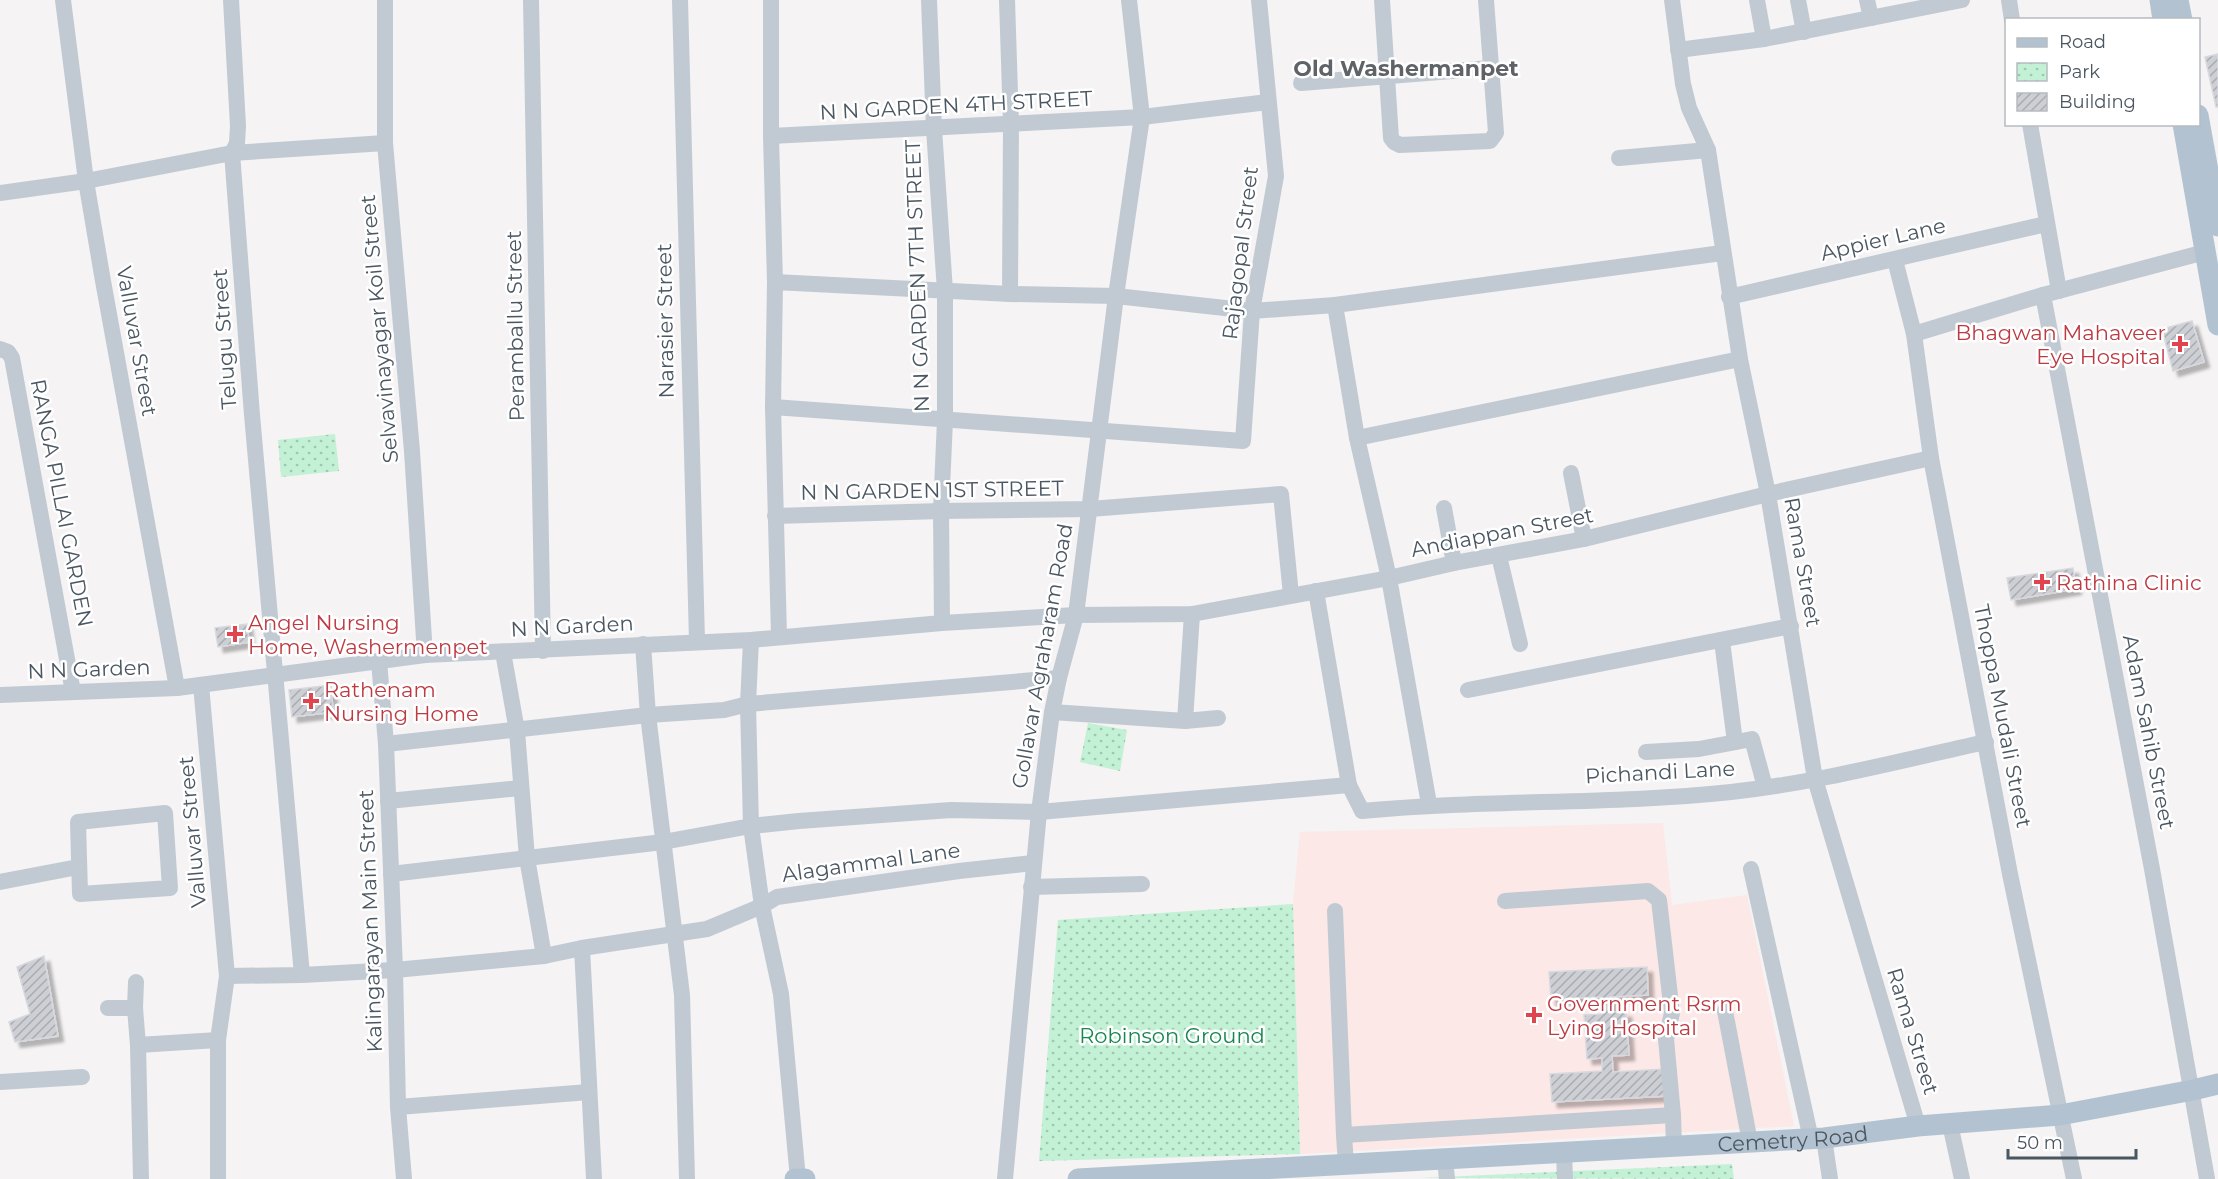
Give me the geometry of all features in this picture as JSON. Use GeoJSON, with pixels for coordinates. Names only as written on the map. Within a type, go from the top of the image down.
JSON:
{"type":"FeatureCollection","features":[{"type":"Feature","properties":{"kind":"main road"},"geometry":{"type":"LineString","coordinates":[[2160,0],[2163,18]]}},
{"type":"Feature","properties":{"kind":"main road"},"geometry":{"type":"LineString","coordinates":[[2178,0],[2182,18]]}},
{"type":"Feature","properties":{"kind":"main road"},"geometry":{"type":"LineString","coordinates":[[2200,120],[2215,189],[2218,226]]}},
{"type":"Feature","properties":{"kind":"main road"},"geometry":{"type":"LineString","coordinates":[[2183,126],[2218,325]]}},
{"type":"Feature","properties":{"kind":"main road","name":"Cemetry Road"},"geometry":{"type":"LineString","coordinates":[[1078,1179],[1354,1164],[1446,1169],[1563,1153],[1818,1139],[1918,1126],[2060,1114],[2218,1084]]}},
{"type":"Feature","properties":{"kind":"main road"},"geometry":{"type":"LineString","coordinates":[[797,1179],[805,1179]]}},
{"type":"Feature","properties":{"kind":"street","name":"Valluvar Street"},"geometry":{"type":"LineString","coordinates":[[63,0],[103,282],[177,688]]}},
{"type":"Feature","properties":{"kind":"street","name":"Telugu Street"},"geometry":{"type":"LineString","coordinates":[[231,0],[238,126],[237,143],[232,153],[252,415],[302,975]]}},
{"type":"Feature","properties":{"kind":"street","name":"Selvavinayagar Koil Street"},"geometry":{"type":"LineString","coordinates":[[385,0],[385,143],[412,451],[425,655]]}},
{"type":"Feature","properties":{"kind":"street","name":"Peramballu Street"},"geometry":{"type":"LineString","coordinates":[[531,0],[543,651]]}},
{"type":"Feature","properties":{"kind":"street","name":"Narasier Street"},"geometry":{"type":"LineString","coordinates":[[680,0],[697,642]]}},
{"type":"Feature","properties":{"kind":"street"},"geometry":{"type":"LineString","coordinates":[[771,0],[771,136],[775,282],[773,407],[779,636]]}},
{"type":"Feature","properties":{"kind":"street","name":"N N GARDEN 7TH STREET"},"geometry":{"type":"LineString","coordinates":[[929,0],[934,129],[945,291],[945,420],[941,511],[942,623]]}},
{"type":"Feature","properties":{"kind":"street"},"geometry":{"type":"LineString","coordinates":[[1007,0],[1011,124],[1010,294]]}},
{"type":"Feature","properties":{"kind":"street","name":"Gollavar Agraharam Road"},"geometry":{"type":"LineString","coordinates":[[1005,1179],[1039,812],[1052,712],[1076,615],[1116,296],[1142,117],[1129,0]]}},
{"type":"Feature","properties":{"kind":"street","name":"Rajagopal Street"},"geometry":{"type":"LineString","coordinates":[[1100,432],[1243,441],[1252,311],[1276,176],[1259,0]]}},
{"type":"Feature","properties":{"kind":"street"},"geometry":{"type":"LineString","coordinates":[[1382,0],[1391,138],[1400,145],[1490,141],[1496,133],[1486,0]]}},
{"type":"Feature","properties":{"kind":"street","name":"Rama Street"},"geometry":{"type":"LineString","coordinates":[[1672,0],[1683,84],[1689,108],[1708,150],[1729,297],[1768,495],[1815,779],[1918,1126]]}},
{"type":"Feature","properties":{"kind":"street"},"geometry":{"type":"LineString","coordinates":[[1757,0],[1764,39]]}},
{"type":"Feature","properties":{"kind":"street"},"geometry":{"type":"LineString","coordinates":[[1798,0],[1804,32]]}},
{"type":"Feature","properties":{"kind":"street"},"geometry":{"type":"LineString","coordinates":[[1867,0],[1871,18]]}},
{"type":"Feature","properties":{"kind":"street"},"geometry":{"type":"LineString","coordinates":[[1678,50],[1804,32],[1962,0]]}},
{"type":"Feature","properties":{"kind":"street"},"geometry":{"type":"LineString","coordinates":[[2009,0],[2012,18]]}},
{"type":"Feature","properties":{"kind":"street"},"geometry":{"type":"LineString","coordinates":[[1301,82],[1490,68]]}},
{"type":"Feature","properties":{"kind":"street","name":"N N GARDEN 4TH STREET"},"geometry":{"type":"LineString","coordinates":[[771,136],[1142,117],[1268,102]]}},
{"type":"Feature","properties":{"kind":"street","name":"Adam Sahib Street"},"geometry":{"type":"LineString","coordinates":[[2030,126],[2046,224],[2051,293],[2193,1090],[2206,1179]]}},
{"type":"Feature","properties":{"kind":"street"},"geometry":{"type":"LineString","coordinates":[[0,193],[87,181],[232,153],[385,143]]}},
{"type":"Feature","properties":{"kind":"street"},"geometry":{"type":"LineString","coordinates":[[1619,158],[1708,150]]}},
{"type":"Feature","properties":{"kind":"street","name":"Appier Lane"},"geometry":{"type":"LineString","coordinates":[[1729,297],[2046,224]]}},
{"type":"Feature","properties":{"kind":"street"},"geometry":{"type":"LineString","coordinates":[[1914,334],[2051,293],[2205,252]]}},
{"type":"Feature","properties":{"kind":"street"},"geometry":{"type":"LineString","coordinates":[[775,282],[1010,294],[1116,296],[1252,311],[1335,305],[1722,253]]}},
{"type":"Feature","properties":{"kind":"street","name":"Thoppa Mudali Street"},"geometry":{"type":"LineString","coordinates":[[1895,260],[1914,334],[1931,458],[2013,885],[2074,1179]]}},
{"type":"Feature","properties":{"kind":"street"},"geometry":{"type":"LineString","coordinates":[[1335,305],[1356,438],[1389,578],[1429,804]]}},
{"type":"Feature","properties":{"kind":"street","name":"RANGA PILLAI GARDEN"},"geometry":{"type":"LineString","coordinates":[[6,354],[73,692]]}},
{"type":"Feature","properties":{"kind":"street"},"geometry":{"type":"LineString","coordinates":[[1356,438],[1740,359]]}},
{"type":"Feature","properties":{"kind":"street"},"geometry":{"type":"LineString","coordinates":[[773,407],[1100,432]]}},
{"type":"Feature","properties":{"kind":"street","name":"Andiappan Street"},"geometry":{"type":"LineString","coordinates":[[1076,615],[1192,614],[1389,578],[1454,563],[1584,539],[1931,458]]}},
{"type":"Feature","properties":{"kind":"street"},"geometry":{"type":"LineString","coordinates":[[1571,473],[1584,539]]}},
{"type":"Feature","properties":{"kind":"street","name":"N N GARDEN 1ST STREET"},"geometry":{"type":"LineString","coordinates":[[775,516],[1090,509],[1281,494],[1291,595]]}},
{"type":"Feature","properties":{"kind":"street"},"geometry":{"type":"LineString","coordinates":[[1444,508],[1454,563]]}},
{"type":"Feature","properties":{"kind":"street"},"geometry":{"type":"LineString","coordinates":[[1499,556],[1520,644]]}},
{"type":"Feature","properties":{"kind":"street"},"geometry":{"type":"LineString","coordinates":[[391,874],[663,842],[750,826],[799,821],[951,810],[1039,812],[1349,785],[1316,591]]}},
{"type":"Feature","properties":{"kind":"street"},"geometry":{"type":"LineString","coordinates":[[1185,722],[1192,614]]}},
{"type":"Feature","properties":{"kind":"street","name":"N N Garden"},"geometry":{"type":"LineString","coordinates":[[0,695],[177,688],[425,655],[751,640],[942,623],[1076,615]]}},
{"type":"Feature","properties":{"kind":"street"},"geometry":{"type":"LineString","coordinates":[[1468,690],[1791,626]]}},
{"type":"Feature","properties":{"kind":"street"},"geometry":{"type":"LineString","coordinates":[[751,640],[748,704],[750,826],[762,906],[781,994],[797,1179]]}},
{"type":"Feature","properties":{"kind":"street"},"geometry":{"type":"LineString","coordinates":[[1722,641],[1735,742]]}},
{"type":"Feature","properties":{"kind":"street"},"geometry":{"type":"LineString","coordinates":[[643,644],[648,715],[682,995],[687,1179]]}},
{"type":"Feature","properties":{"kind":"street"},"geometry":{"type":"LineString","coordinates":[[503,652],[517,731],[527,858],[544,956]]}},
{"type":"Feature","properties":{"kind":"street","name":"Kalingarayan Main Street"},"geometry":{"type":"LineString","coordinates":[[380,661],[386,744],[398,1107],[404,1179]]}},
{"type":"Feature","properties":{"kind":"street"},"geometry":{"type":"LineString","coordinates":[[386,744],[648,715],[713,712],[748,704],[1059,678]]}},
{"type":"Feature","properties":{"kind":"street","name":"Valluvar Street"},"geometry":{"type":"LineString","coordinates":[[201,685],[227,976],[218,1040],[218,1179]]}},
{"type":"Feature","properties":{"kind":"street"},"geometry":{"type":"LineString","coordinates":[[1052,712],[1185,722],[1218,718]]}},
{"type":"Feature","properties":{"kind":"street"},"geometry":{"type":"LineString","coordinates":[[1646,752],[1699,749],[1752,739],[1765,787]]}},
{"type":"Feature","properties":{"kind":"street","name":"Pichandi Lane"},"geometry":{"type":"LineString","coordinates":[[1349,785],[1362,811],[1429,804],[1666,797],[1765,787],[1815,779],[1986,742]]}},
{"type":"Feature","properties":{"kind":"street"},"geometry":{"type":"LineString","coordinates":[[388,801],[521,788]]}},
{"type":"Feature","properties":{"kind":"street"},"geometry":{"type":"LineString","coordinates":[[165,813],[170,888],[80,894],[78,867],[78,822],[165,813]]}},
{"type":"Feature","properties":{"kind":"street","name":"Alagammal Lane"},"geometry":{"type":"LineString","coordinates":[[227,976],[395,970],[544,956],[707,929],[762,906],[777,897],[959,871],[1033,863]]}},
{"type":"Feature","properties":{"kind":"street"},"geometry":{"type":"LineString","coordinates":[[0,882],[78,867]]}},
{"type":"Feature","properties":{"kind":"street"},"geometry":{"type":"LineString","coordinates":[[1751,869],[1830,1179]]}},
{"type":"Feature","properties":{"kind":"street"},"geometry":{"type":"LineString","coordinates":[[1031,887],[1143,884]]}},
{"type":"Feature","properties":{"kind":"street"},"geometry":{"type":"LineString","coordinates":[[1505,901],[1648,891],[1659,900],[1672,1013],[1666,1039],[1674,1146]]}},
{"type":"Feature","properties":{"kind":"street"},"geometry":{"type":"LineString","coordinates":[[1335,911],[1344,1135],[1354,1164]]}},
{"type":"Feature","properties":{"kind":"street"},"geometry":{"type":"LineString","coordinates":[[582,948],[594,1179]]}},
{"type":"Feature","properties":{"kind":"street"},"geometry":{"type":"LineString","coordinates":[[136,982],[141,1179]]}},
{"type":"Feature","properties":{"kind":"street"},"geometry":{"type":"LineString","coordinates":[[108,1008],[135,1008]]}},
{"type":"Feature","properties":{"kind":"street"},"geometry":{"type":"LineString","coordinates":[[1725,1011],[1750,1142]]}},
{"type":"Feature","properties":{"kind":"street"},"geometry":{"type":"LineString","coordinates":[[138,1045],[218,1040]]}},
{"type":"Feature","properties":{"kind":"street"},"geometry":{"type":"LineString","coordinates":[[0,1082],[82,1077]]}},
{"type":"Feature","properties":{"kind":"street"},"geometry":{"type":"LineString","coordinates":[[398,1107],[590,1092]]}},
{"type":"Feature","properties":{"kind":"street"},"geometry":{"type":"LineString","coordinates":[[1344,1135],[1673,1115]]}},
{"type":"Feature","properties":{"kind":"street"},"geometry":{"type":"LineString","coordinates":[[1950,1124],[1962,1179]]}},
{"type":"Feature","properties":{"kind":"street"},"geometry":{"type":"LineString","coordinates":[[1563,1153],[1565,1179]]}},
{"type":"Feature","properties":{"kind":"street"},"geometry":{"type":"LineString","coordinates":[[2206,1179],[2218,1175]]}},
{"type":"Feature","properties":{"kind":"shaded area","name":"Government Rsrm Lying Hospital"},"geometry":{"type":"Polygon","coordinates":[[[1663,823],[1672,905],[1747,895],[1794,1126],[1300,1154],[1293,904],[1300,832],[1663,823]]]}},
{"type":"Feature","properties":{"kind":"green space"},"geometry":{"type":"Polygon","coordinates":[[[335,434],[339,471],[281,477],[278,440],[335,434]]]}},
{"type":"Feature","properties":{"kind":"green space"},"geometry":{"type":"Polygon","coordinates":[[[1088,723],[1127,730],[1120,771],[1080,762],[1088,723]]]}},
{"type":"Feature","properties":{"kind":"green space","name":"Robinson Ground"},"geometry":{"type":"Polygon","coordinates":[[[1293,904],[1300,1154],[1039,1161],[1058,920],[1293,904]]]}},
{"type":"Feature","properties":{"kind":"green space"},"geometry":{"type":"Polygon","coordinates":[[[1732,1164],[1734,1179],[1419,1178],[1732,1164]]]}},
{"type":"Feature","properties":{"kind":"building"},"geometry":{"type":"Polygon","coordinates":[[[2218,54],[2218,107],[2216,107],[2205,57],[2218,54]]]}},
{"type":"Feature","properties":{"kind":"building"},"geometry":{"type":"Polygon","coordinates":[[[2192,321],[2204,362],[2173,371],[2162,329],[2192,321]]]}},
{"type":"Feature","properties":{"kind":"building"},"geometry":{"type":"Polygon","coordinates":[[[2073,568],[2076,589],[2011,600],[2007,578],[2073,568]]]}},
{"type":"Feature","properties":{"kind":"building"},"geometry":{"type":"Polygon","coordinates":[[[247,624],[249,642],[218,647],[215,628],[247,624]]]}},
{"type":"Feature","properties":{"kind":"building"},"geometry":{"type":"Polygon","coordinates":[[[331,685],[333,712],[292,717],[289,690],[331,685]]]}},
{"type":"Feature","properties":{"kind":"building"},"geometry":{"type":"Polygon","coordinates":[[[44,956],[58,1036],[15,1042],[9,1022],[30,1014],[17,967],[44,956]]]}},
{"type":"Feature","properties":{"kind":"building"},"geometry":{"type":"Polygon","coordinates":[[[1647,967],[1648,995],[1610,997],[1611,1012],[1626,1012],[1629,1055],[1612,1056],[1613,1072],[1665,1069],[1667,1096],[1552,1102],[1550,1074],[1602,1071],[1602,1058],[1587,1059],[1584,1015],[1601,1014],[1600,997],[1551,1000],[1549,972],[1647,967]]]}},
{"type":"Feature","properties":{"kind":"place","name":"Bhagwan Mahaveer Eye Hospital"},"geometry":{"type":"Point","coordinates":[2180,344]}},
{"type":"Feature","properties":{"kind":"place","name":"Rathina Clinic"},"geometry":{"type":"Point","coordinates":[2042,582]}},
{"type":"Feature","properties":{"kind":"place","name":"Angel Nursing Home, Washermenpet"},"geometry":{"type":"Point","coordinates":[235,634]}},
{"type":"Feature","properties":{"kind":"place","name":"Rathenam Nursing Home"},"geometry":{"type":"Point","coordinates":[311,701]}},
{"type":"Feature","properties":{"kind":"place","name":"Government Rsrm Lying Hospital"},"geometry":{"type":"Point","coordinates":[1534,1015]}},
{"type":"Feature","properties":{"kind":"district","name":"Old Washermanpet"},"geometry":{"type":"Point","coordinates":[1406,68]}}]}
